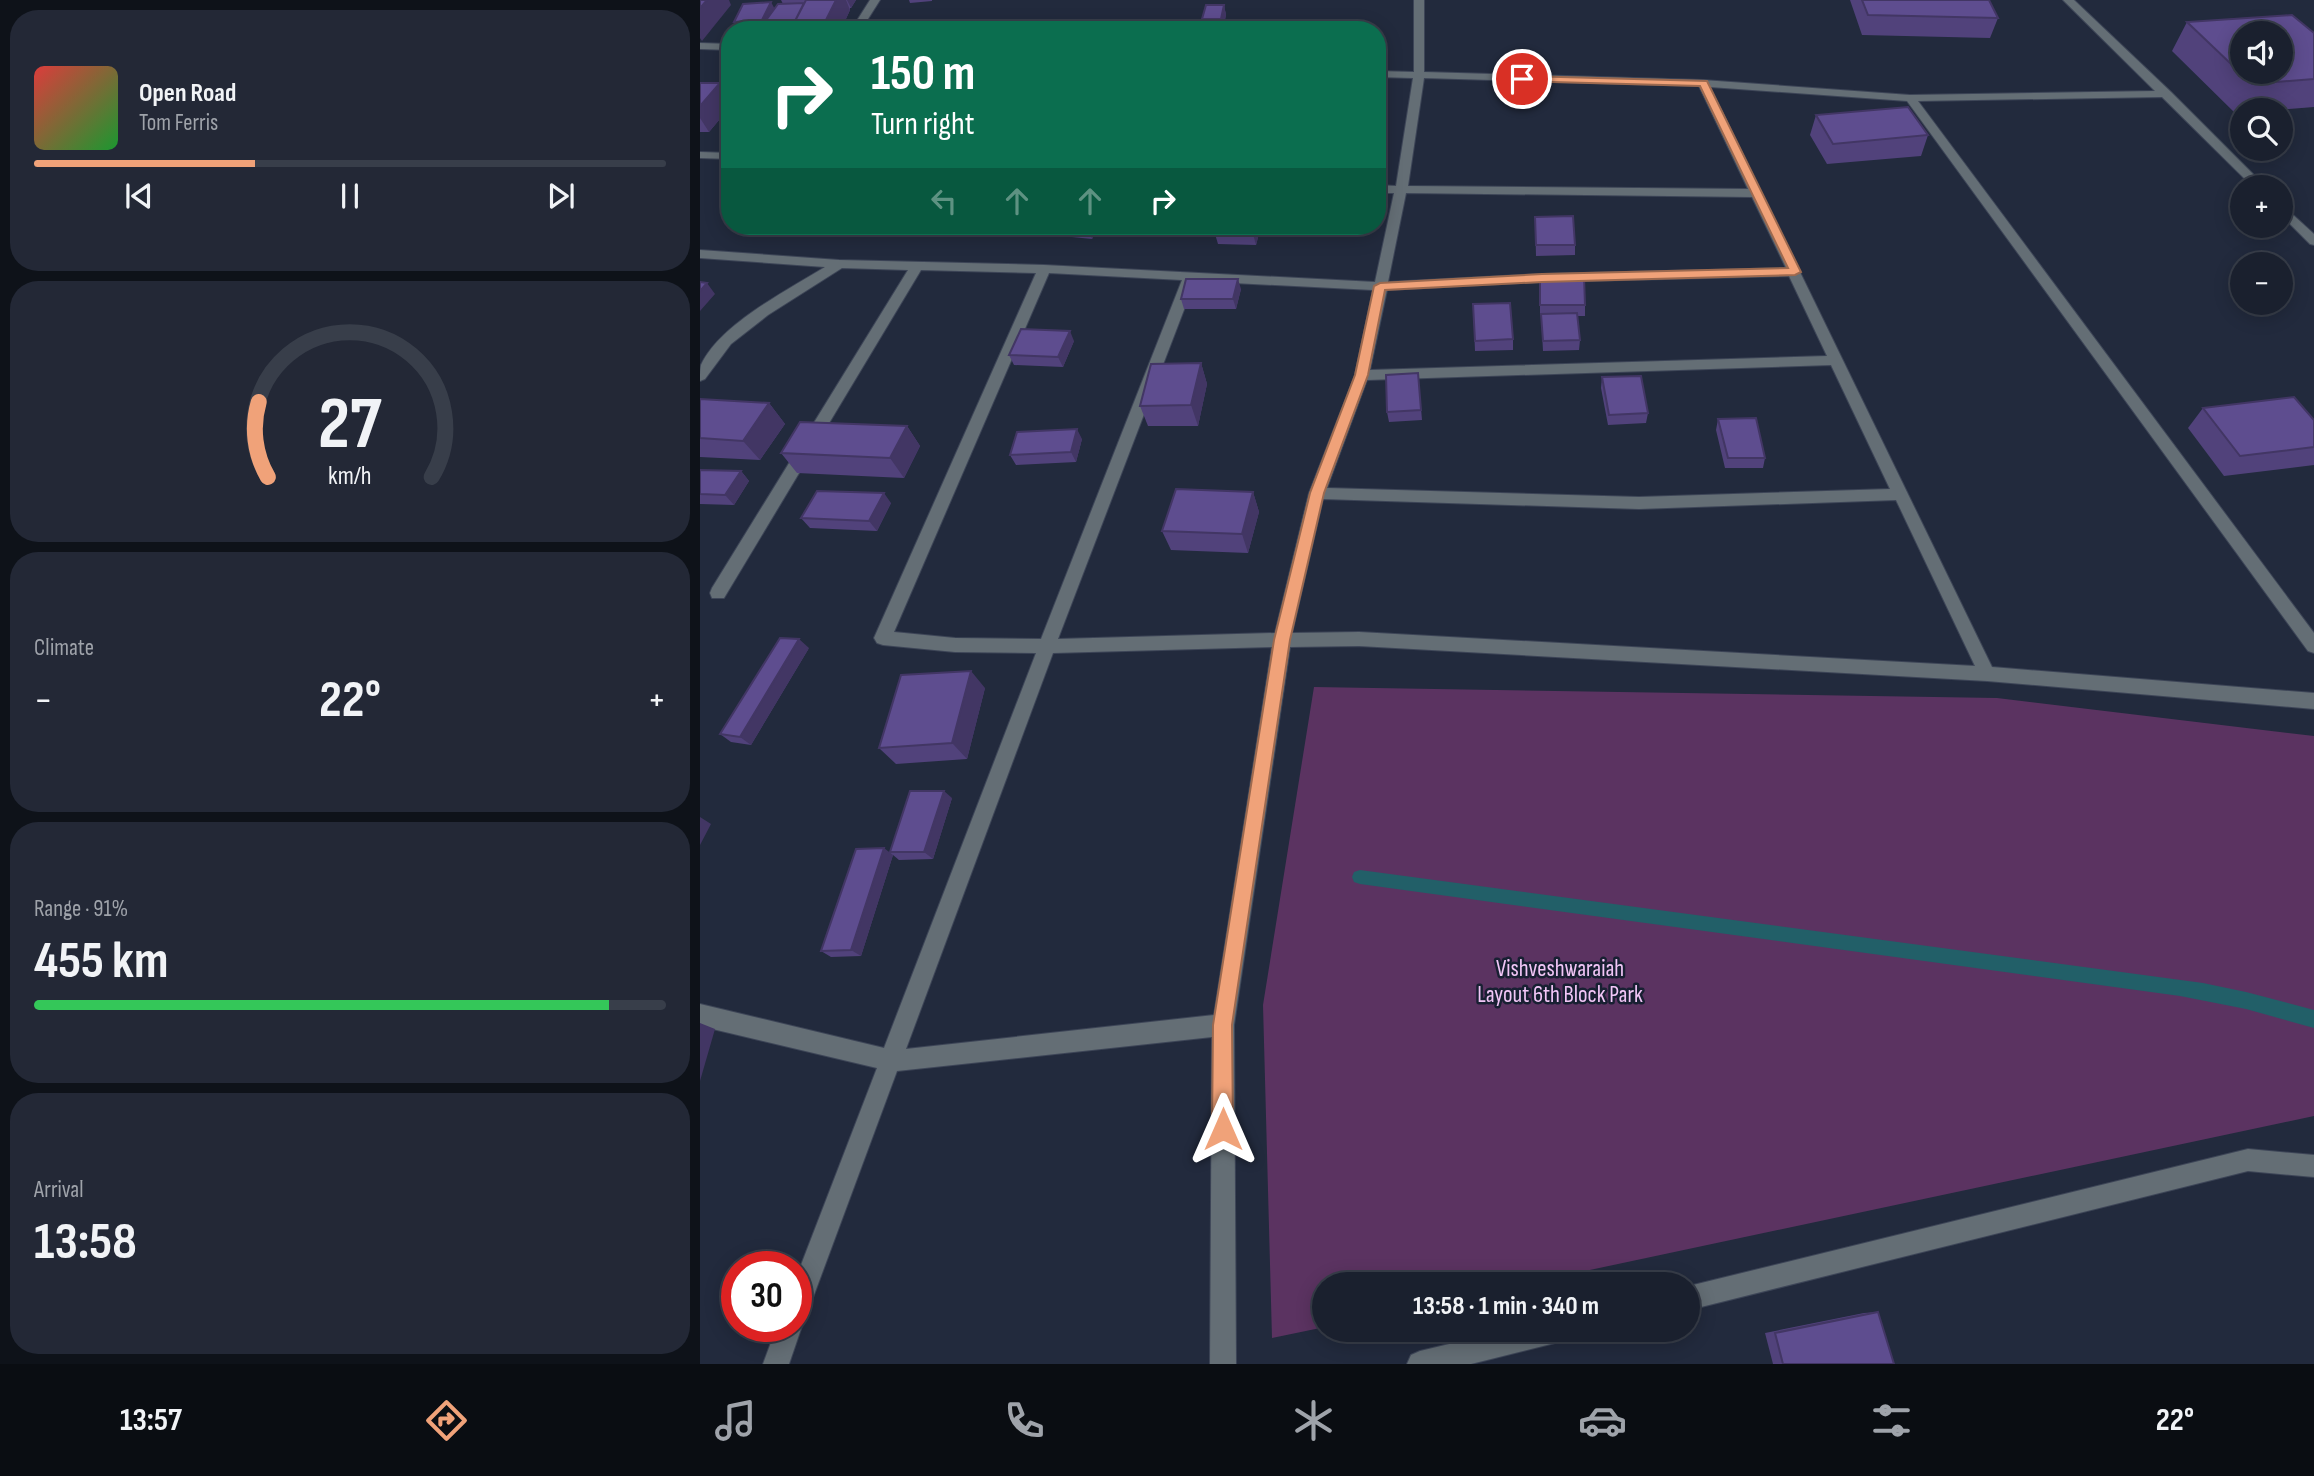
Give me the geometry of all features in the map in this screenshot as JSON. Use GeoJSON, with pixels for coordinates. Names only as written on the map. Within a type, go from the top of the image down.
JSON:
{"type":"FeatureCollection","features":[{"type":"Feature","properties":{"kind":"street"},"geometry":{"type":"LineString","coordinates":[[862,21],[875,0]]}},
{"type":"Feature","properties":{"kind":"street"},"geometry":{"type":"LineString","coordinates":[[1223,1364],[1223,1025],[1282,640],[1317,493],[1362,375],[1401,190],[1419,76],[1419,0]]}},
{"type":"Feature","properties":{"kind":"street"},"geometry":{"type":"LineString","coordinates":[[2068,0],[2248,175]]}},
{"type":"Feature","properties":{"kind":"street"},"geometry":{"type":"LineString","coordinates":[[700,46],[721,46]]}},
{"type":"Feature","properties":{"kind":"street"},"geometry":{"type":"LineString","coordinates":[[700,61],[713,46]]}},
{"type":"Feature","properties":{"kind":"street"},"geometry":{"type":"LineString","coordinates":[[1386,74],[1703,83],[1910,98],[2167,94]]}},
{"type":"Feature","properties":{"kind":"street"},"geometry":{"type":"LineString","coordinates":[[1703,83],[1987,674]]}},
{"type":"Feature","properties":{"kind":"street"},"geometry":{"type":"LineString","coordinates":[[1910,98],[2314,646]]}},
{"type":"Feature","properties":{"kind":"street"},"geometry":{"type":"LineString","coordinates":[[700,155],[721,156]]}},
{"type":"Feature","properties":{"kind":"street"},"geometry":{"type":"LineString","coordinates":[[1386,189],[1756,193]]}},
{"type":"Feature","properties":{"kind":"street"},"geometry":{"type":"LineString","coordinates":[[2293,220],[2314,241]]}},
{"type":"Feature","properties":{"kind":"street"},"geometry":{"type":"LineString","coordinates":[[700,254],[839,264],[1044,269],[1380,286],[1542,278],[1795,272]]}},
{"type":"Feature","properties":{"kind":"street"},"geometry":{"type":"LineString","coordinates":[[700,376],[726,341],[763,312],[839,264]]}},
{"type":"Feature","properties":{"kind":"street"},"geometry":{"type":"LineString","coordinates":[[718,593],[916,267]]}},
{"type":"Feature","properties":{"kind":"street"},"geometry":{"type":"LineString","coordinates":[[1044,269],[883,638],[955,645],[1047,646],[1359,639],[1987,674],[2314,701]]}},
{"type":"Feature","properties":{"kind":"street"},"geometry":{"type":"LineString","coordinates":[[812,1269],[1190,276]]}},
{"type":"Feature","properties":{"kind":"street"},"geometry":{"type":"LineString","coordinates":[[1362,375],[1838,360]]}},
{"type":"Feature","properties":{"kind":"street"},"geometry":{"type":"LineString","coordinates":[[1317,493],[1639,503],[1902,494]]}},
{"type":"Feature","properties":{"kind":"street"},"geometry":{"type":"LineString","coordinates":[[700,1015],[891,1061],[1223,1025]]}},
{"type":"Feature","properties":{"kind":"street"},"geometry":{"type":"LineString","coordinates":[[1700,1295],[2248,1160],[2314,1166]]}},
{"type":"Feature","properties":{"kind":"street"},"geometry":{"type":"LineString","coordinates":[[776,1364],[784,1342]]}},
{"type":"Feature","properties":{"kind":"street"},"geometry":{"type":"LineString","coordinates":[[1420,1364],[1510,1342]]}},
{"type":"Feature","properties":{"kind":"green space","name":"Vishveshwaraiah Layout 6th Block Park"},"geometry":{"type":"Polygon","coordinates":[[[1314,687],[1997,698],[2314,736],[2314,1116],[1580,1272],[1312,1272],[1312,1330],[1272,1338],[1263,1005],[1314,687]]]}},
{"type":"Feature","properties":{"kind":"building"},"geometry":{"type":"Polygon","coordinates":[[[806,0],[836,0],[826,20],[795,21],[806,0]]]}},
{"type":"Feature","properties":{"kind":"building"},"geometry":{"type":"Polygon","coordinates":[[[1862,0],[1989,0],[1998,18],[1868,15],[1862,0]]]}},
{"type":"Feature","properties":{"kind":"building"},"geometry":{"type":"Polygon","coordinates":[[[771,2],[762,20],[734,21],[743,4],[771,2]]]}},
{"type":"Feature","properties":{"kind":"building"},"geometry":{"type":"Polygon","coordinates":[[[804,3],[795,21],[765,21],[778,4],[804,3]]]}},
{"type":"Feature","properties":{"kind":"building"},"geometry":{"type":"Polygon","coordinates":[[[1206,5],[1224,5],[1221,19],[1202,19],[1206,5]]]}},
{"type":"Feature","properties":{"kind":"building"},"geometry":{"type":"Polygon","coordinates":[[[2292,15],[2314,33],[2314,79],[2293,81],[2293,21],[2230,21],[2230,63],[2187,22],[2292,15]]]}},
{"type":"Feature","properties":{"kind":"building"},"geometry":{"type":"Polygon","coordinates":[[[700,83],[720,83],[700,106],[700,83]]]}},
{"type":"Feature","properties":{"kind":"building"},"geometry":{"type":"Polygon","coordinates":[[[1908,107],[1928,135],[1833,144],[1816,115],[1908,107]]]}},
{"type":"Feature","properties":{"kind":"building"},"geometry":{"type":"Polygon","coordinates":[[[1573,216],[1575,245],[1536,245],[1535,217],[1573,216]]]}},
{"type":"Feature","properties":{"kind":"building"},"geometry":{"type":"Polygon","coordinates":[[[1540,276],[1584,276],[1585,305],[1540,305],[1540,276]]]}},
{"type":"Feature","properties":{"kind":"building"},"geometry":{"type":"Polygon","coordinates":[[[1186,279],[1238,279],[1233,299],[1181,299],[1186,279]]]}},
{"type":"Feature","properties":{"kind":"building"},"geometry":{"type":"Polygon","coordinates":[[[700,282],[707,283],[700,291],[700,282]]]}},
{"type":"Feature","properties":{"kind":"building"},"geometry":{"type":"Polygon","coordinates":[[[1510,303],[1513,339],[1475,341],[1473,304],[1510,303]]]}},
{"type":"Feature","properties":{"kind":"building"},"geometry":{"type":"Polygon","coordinates":[[[1577,313],[1580,340],[1543,341],[1541,314],[1577,313]]]}},
{"type":"Feature","properties":{"kind":"building"},"geometry":{"type":"Polygon","coordinates":[[[1021,329],[1070,331],[1058,357],[1009,355],[1021,329]]]}},
{"type":"Feature","properties":{"kind":"building"},"geometry":{"type":"Polygon","coordinates":[[[1201,363],[1191,405],[1140,406],[1151,364],[1201,363]]]}},
{"type":"Feature","properties":{"kind":"building"},"geometry":{"type":"Polygon","coordinates":[[[1418,373],[1421,410],[1387,412],[1386,375],[1418,373]]]}},
{"type":"Feature","properties":{"kind":"building"},"geometry":{"type":"Polygon","coordinates":[[[1641,376],[1648,413],[1609,415],[1602,377],[1641,376]]]}},
{"type":"Feature","properties":{"kind":"building"},"geometry":{"type":"Polygon","coordinates":[[[2294,397],[2314,420],[2314,447],[2240,456],[2203,408],[2294,397]]]}},
{"type":"Feature","properties":{"kind":"building"},"geometry":{"type":"Polygon","coordinates":[[[700,399],[769,403],[743,441],[700,438],[700,399]]]}},
{"type":"Feature","properties":{"kind":"building"},"geometry":{"type":"Polygon","coordinates":[[[1756,418],[1765,458],[1728,458],[1718,419],[1756,418]]]}},
{"type":"Feature","properties":{"kind":"building"},"geometry":{"type":"Polygon","coordinates":[[[800,422],[907,426],[890,458],[781,453],[800,422]]]}},
{"type":"Feature","properties":{"kind":"building"},"geometry":{"type":"Polygon","coordinates":[[[1077,429],[1071,452],[1010,455],[1017,432],[1077,429]]]}},
{"type":"Feature","properties":{"kind":"building"},"geometry":{"type":"Polygon","coordinates":[[[700,470],[741,471],[725,495],[700,494],[700,470]]]}},
{"type":"Feature","properties":{"kind":"building"},"geometry":{"type":"Polygon","coordinates":[[[1176,489],[1253,492],[1242,534],[1162,531],[1176,489]]]}},
{"type":"Feature","properties":{"kind":"building"},"geometry":{"type":"Polygon","coordinates":[[[817,491],[884,493],[869,521],[801,518],[817,491]]]}},
{"type":"Feature","properties":{"kind":"building"},"geometry":{"type":"Polygon","coordinates":[[[780,638],[799,639],[740,737],[720,734],[780,638]]]}},
{"type":"Feature","properties":{"kind":"building"},"geometry":{"type":"Polygon","coordinates":[[[971,671],[952,743],[879,748],[901,675],[971,671]]]}},
{"type":"Feature","properties":{"kind":"building"},"geometry":{"type":"Polygon","coordinates":[[[910,791],[944,791],[924,852],[890,852],[910,791]]]}},
{"type":"Feature","properties":{"kind":"building"},"geometry":{"type":"Polygon","coordinates":[[[884,848],[851,950],[821,951],[856,849],[884,848]]]}},
{"type":"Feature","properties":{"kind":"building"},"geometry":{"type":"Polygon","coordinates":[[[1878,1312],[1894,1364],[1783,1364],[1775,1333],[1878,1312]]]}},
{"type":"Feature","properties":{"kind":"waterway"},"geometry":{"type":"LineString","coordinates":[[1360,877],[2203,991],[2314,1019]]}},
{"type":"Feature","properties":{"kind":"route"},"geometry":{"type":"LineString","coordinates":[[1223,1129],[1223,1025],[1282,640],[1317,493],[1362,375],[1380,286],[1542,278],[1795,272],[1703,83],[1522,79]]}}]}
